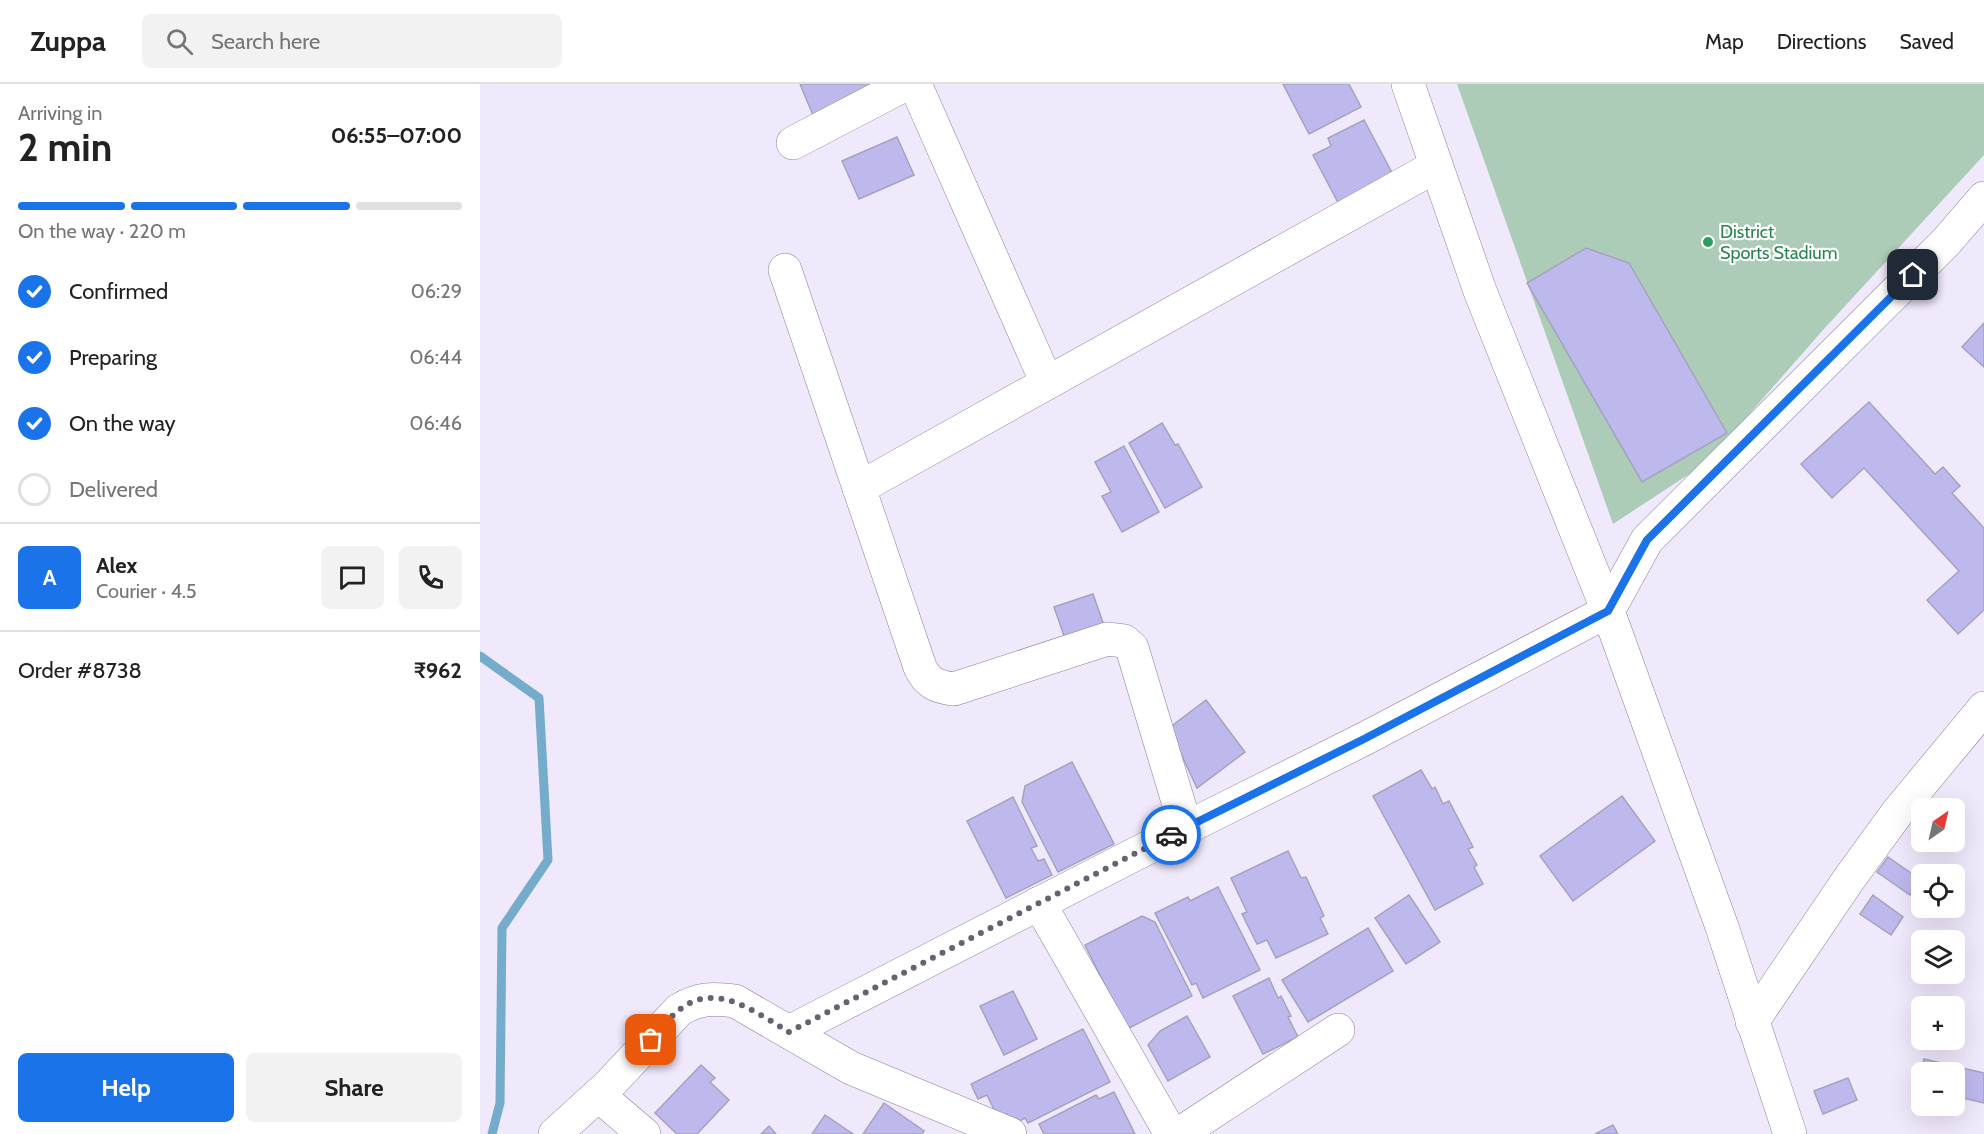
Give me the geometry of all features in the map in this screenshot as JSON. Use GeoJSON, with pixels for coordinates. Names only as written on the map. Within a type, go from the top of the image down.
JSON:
{"type":"FeatureCollection","features":[{"type":"Feature","properties":{"kind":"street"},"geometry":{"type":"LineString","coordinates":[[793,143],[906,84]]}},
{"type":"Feature","properties":{"kind":"street"},"geometry":{"type":"LineString","coordinates":[[915,84],[1047,382]]}},
{"type":"Feature","properties":{"kind":"street"},"geometry":{"type":"LineString","coordinates":[[1408,84],[1480,291],[1608,611],[1722,927],[1790,1134]]}},
{"type":"Feature","properties":{"kind":"street"},"geometry":{"type":"LineString","coordinates":[[859,488],[1436,166]]}},
{"type":"Feature","properties":{"kind":"street"},"geometry":{"type":"LineString","coordinates":[[789,1032],[1364,739],[1608,611],[1647,540],[1946,242],[1984,198]]}},
{"type":"Feature","properties":{"kind":"street"},"geometry":{"type":"LineString","coordinates":[[785,270],[925,678],[938,687],[954,689],[1107,639],[1124,641],[1132,648],[1186,828]]}},
{"type":"Feature","properties":{"kind":"street"},"geometry":{"type":"LineString","coordinates":[[1752,1022],[1849,879],[1897,813],[1984,708]]}},
{"type":"Feature","properties":{"kind":"street"},"geometry":{"type":"LineString","coordinates":[[1039,903],[1171,1134]]}},
{"type":"Feature","properties":{"kind":"street"},"geometry":{"type":"LineString","coordinates":[[555,1134],[598,1095],[679,1010],[694,1001],[714,998],[735,1000],[851,1068],[1010,1134]]}},
{"type":"Feature","properties":{"kind":"street"},"geometry":{"type":"LineString","coordinates":[[1179,1134],[1338,1030]]}},
{"type":"Feature","properties":{"kind":"street"},"geometry":{"type":"LineString","coordinates":[[598,1095],[644,1134]]}},
{"type":"Feature","properties":{"kind":"green space","name":"District Sports Stadium"},"geometry":{"type":"Polygon","coordinates":[[[1457,84],[1984,84],[1984,155],[1823,330],[1706,463],[1613,524],[1457,84]]]}},
{"type":"Feature","properties":{"kind":"building"},"geometry":{"type":"Polygon","coordinates":[[[800,84],[872,84],[815,120],[800,84]]]}},
{"type":"Feature","properties":{"kind":"building"},"geometry":{"type":"Polygon","coordinates":[[[1283,84],[1349,84],[1361,107],[1309,134],[1283,84]]]}},
{"type":"Feature","properties":{"kind":"building"},"geometry":{"type":"Polygon","coordinates":[[[1364,120],[1398,184],[1343,212],[1313,155],[1331,146],[1328,138],[1364,120]]]}},
{"type":"Feature","properties":{"kind":"building"},"geometry":{"type":"Polygon","coordinates":[[[897,137],[914,175],[859,199],[842,161],[897,137]]]}},
{"type":"Feature","properties":{"kind":"building"},"geometry":{"type":"Polygon","coordinates":[[[1586,248],[1629,263],[1727,433],[1642,482],[1527,283],[1586,248]]]}},
{"type":"Feature","properties":{"kind":"building"},"geometry":{"type":"Polygon","coordinates":[[[1984,323],[1984,367],[1962,347],[1984,323]]]}},
{"type":"Feature","properties":{"kind":"building"},"geometry":{"type":"Polygon","coordinates":[[[1869,402],[1935,474],[1943,467],[1960,486],[1952,493],[1984,528],[1984,610],[1958,634],[1927,600],[1959,571],[1864,468],[1832,498],[1801,464],[1869,402]]]}},
{"type":"Feature","properties":{"kind":"building"},"geometry":{"type":"Polygon","coordinates":[[[1162,423],[1175,445],[1178,444],[1202,487],[1165,508],[1129,443],[1162,423]]]}},
{"type":"Feature","properties":{"kind":"building"},"geometry":{"type":"Polygon","coordinates":[[[1124,446],[1159,512],[1122,532],[1102,496],[1111,492],[1095,462],[1124,446]]]}},
{"type":"Feature","properties":{"kind":"building"},"geometry":{"type":"Polygon","coordinates":[[[1093,594],[1108,637],[1069,650],[1054,607],[1093,594]]]}},
{"type":"Feature","properties":{"kind":"building"},"geometry":{"type":"Polygon","coordinates":[[[1206,700],[1245,752],[1197,788],[1169,728],[1206,700]]]}},
{"type":"Feature","properties":{"kind":"building"},"geometry":{"type":"Polygon","coordinates":[[[1072,762],[1114,844],[1058,872],[1022,802],[1025,786],[1072,762]]]}},
{"type":"Feature","properties":{"kind":"building"},"geometry":{"type":"Polygon","coordinates":[[[1421,770],[1432,789],[1435,787],[1443,804],[1449,801],[1473,847],[1468,849],[1477,865],[1474,867],[1483,884],[1435,910],[1373,796],[1421,770]]]}},
{"type":"Feature","properties":{"kind":"building"},"geometry":{"type":"Polygon","coordinates":[[[1622,796],[1655,841],[1573,901],[1540,856],[1622,796]]]}},
{"type":"Feature","properties":{"kind":"building"},"geometry":{"type":"Polygon","coordinates":[[[1013,797],[1037,846],[1031,848],[1038,861],[1044,859],[1052,875],[1006,898],[967,821],[1013,797]]]}},
{"type":"Feature","properties":{"kind":"building"},"geometry":{"type":"Polygon","coordinates":[[[1288,851],[1301,878],[1306,877],[1324,916],[1320,918],[1328,934],[1276,958],[1267,940],[1257,944],[1242,914],[1247,912],[1231,878],[1288,851]]]}},
{"type":"Feature","properties":{"kind":"building"},"geometry":{"type":"Polygon","coordinates":[[[1888,857],[1911,873],[1911,894],[1910,895],[1877,872],[1888,857]]]}},
{"type":"Feature","properties":{"kind":"building"},"geometry":{"type":"Polygon","coordinates":[[[1218,887],[1260,970],[1203,998],[1196,983],[1192,985],[1155,913],[1188,897],[1190,901],[1218,887]]]}},
{"type":"Feature","properties":{"kind":"building"},"geometry":{"type":"Polygon","coordinates":[[[1409,895],[1440,942],[1406,964],[1375,918],[1409,895]]]}},
{"type":"Feature","properties":{"kind":"building"},"geometry":{"type":"Polygon","coordinates":[[[1873,895],[1903,917],[1891,935],[1860,914],[1873,895]]]}},
{"type":"Feature","properties":{"kind":"building"},"geometry":{"type":"Polygon","coordinates":[[[1142,916],[1155,922],[1192,996],[1127,1029],[1085,945],[1142,916]]]}},
{"type":"Feature","properties":{"kind":"building"},"geometry":{"type":"Polygon","coordinates":[[[1368,928],[1393,971],[1308,1022],[1282,980],[1368,928]]]}},
{"type":"Feature","properties":{"kind":"building"},"geometry":{"type":"Polygon","coordinates":[[[1269,978],[1278,998],[1281,996],[1291,1016],[1288,1017],[1298,1037],[1263,1054],[1233,996],[1269,978]]]}},
{"type":"Feature","properties":{"kind":"building"},"geometry":{"type":"Polygon","coordinates":[[[1013,991],[1037,1039],[1004,1055],[980,1006],[1013,991]]]}},
{"type":"Feature","properties":{"kind":"building"},"geometry":{"type":"Polygon","coordinates":[[[1187,1016],[1210,1057],[1168,1081],[1148,1045],[1160,1031],[1187,1016]]]}},
{"type":"Feature","properties":{"kind":"building"},"geometry":{"type":"Polygon","coordinates":[[[1083,1029],[1110,1082],[1028,1123],[1025,1118],[1012,1125],[1007,1114],[998,1118],[987,1095],[978,1099],[971,1084],[1083,1029]]]}},
{"type":"Feature","properties":{"kind":"building"},"geometry":{"type":"Polygon","coordinates":[[[701,1065],[715,1078],[710,1082],[729,1100],[697,1134],[677,1134],[655,1113],[701,1065]]]}},
{"type":"Feature","properties":{"kind":"building"},"geometry":{"type":"Polygon","coordinates":[[[1965,1069],[1984,1073],[1984,1103],[1965,1099],[1965,1069]]]}},
{"type":"Feature","properties":{"kind":"building"},"geometry":{"type":"Polygon","coordinates":[[[1848,1078],[1857,1100],[1823,1114],[1814,1091],[1848,1078]]]}},
{"type":"Feature","properties":{"kind":"building"},"geometry":{"type":"Polygon","coordinates":[[[1114,1092],[1135,1134],[1044,1134],[1039,1124],[1096,1095],[1099,1099],[1114,1092]]]}},
{"type":"Feature","properties":{"kind":"building"},"geometry":{"type":"Polygon","coordinates":[[[884,1103],[924,1131],[922,1134],[863,1134],[884,1103]]]}},
{"type":"Feature","properties":{"kind":"building"},"geometry":{"type":"Polygon","coordinates":[[[825,1115],[853,1134],[812,1134],[825,1115]]]}},
{"type":"Feature","properties":{"kind":"building"},"geometry":{"type":"Polygon","coordinates":[[[1613,1125],[1618,1134],[1595,1134],[1613,1125]]]}},
{"type":"Feature","properties":{"kind":"building"},"geometry":{"type":"Polygon","coordinates":[[[769,1126],[776,1134],[761,1134],[769,1126]]]}},
{"type":"Feature","properties":{"kind":"waterway"},"geometry":{"type":"LineString","coordinates":[[480,656],[539,698],[548,860],[502,928],[500,1103],[492,1134]]}},
{"type":"Feature","properties":{"kind":"way so far"},"geometry":{"type":"LineString","coordinates":[[651,1040],[679,1010],[694,1001],[714,998],[735,1000],[789,1032],[1171,835]]}},
{"type":"Feature","properties":{"kind":"place","name":"District Sports Stadium"},"geometry":{"type":"Point","coordinates":[1708,242]}},
{"type":"Feature","properties":{"kind":"route"},"geometry":{"type":"LineString","coordinates":[[1171,835],[1364,739],[1608,611],[1647,540],[1913,275]]}}]}
